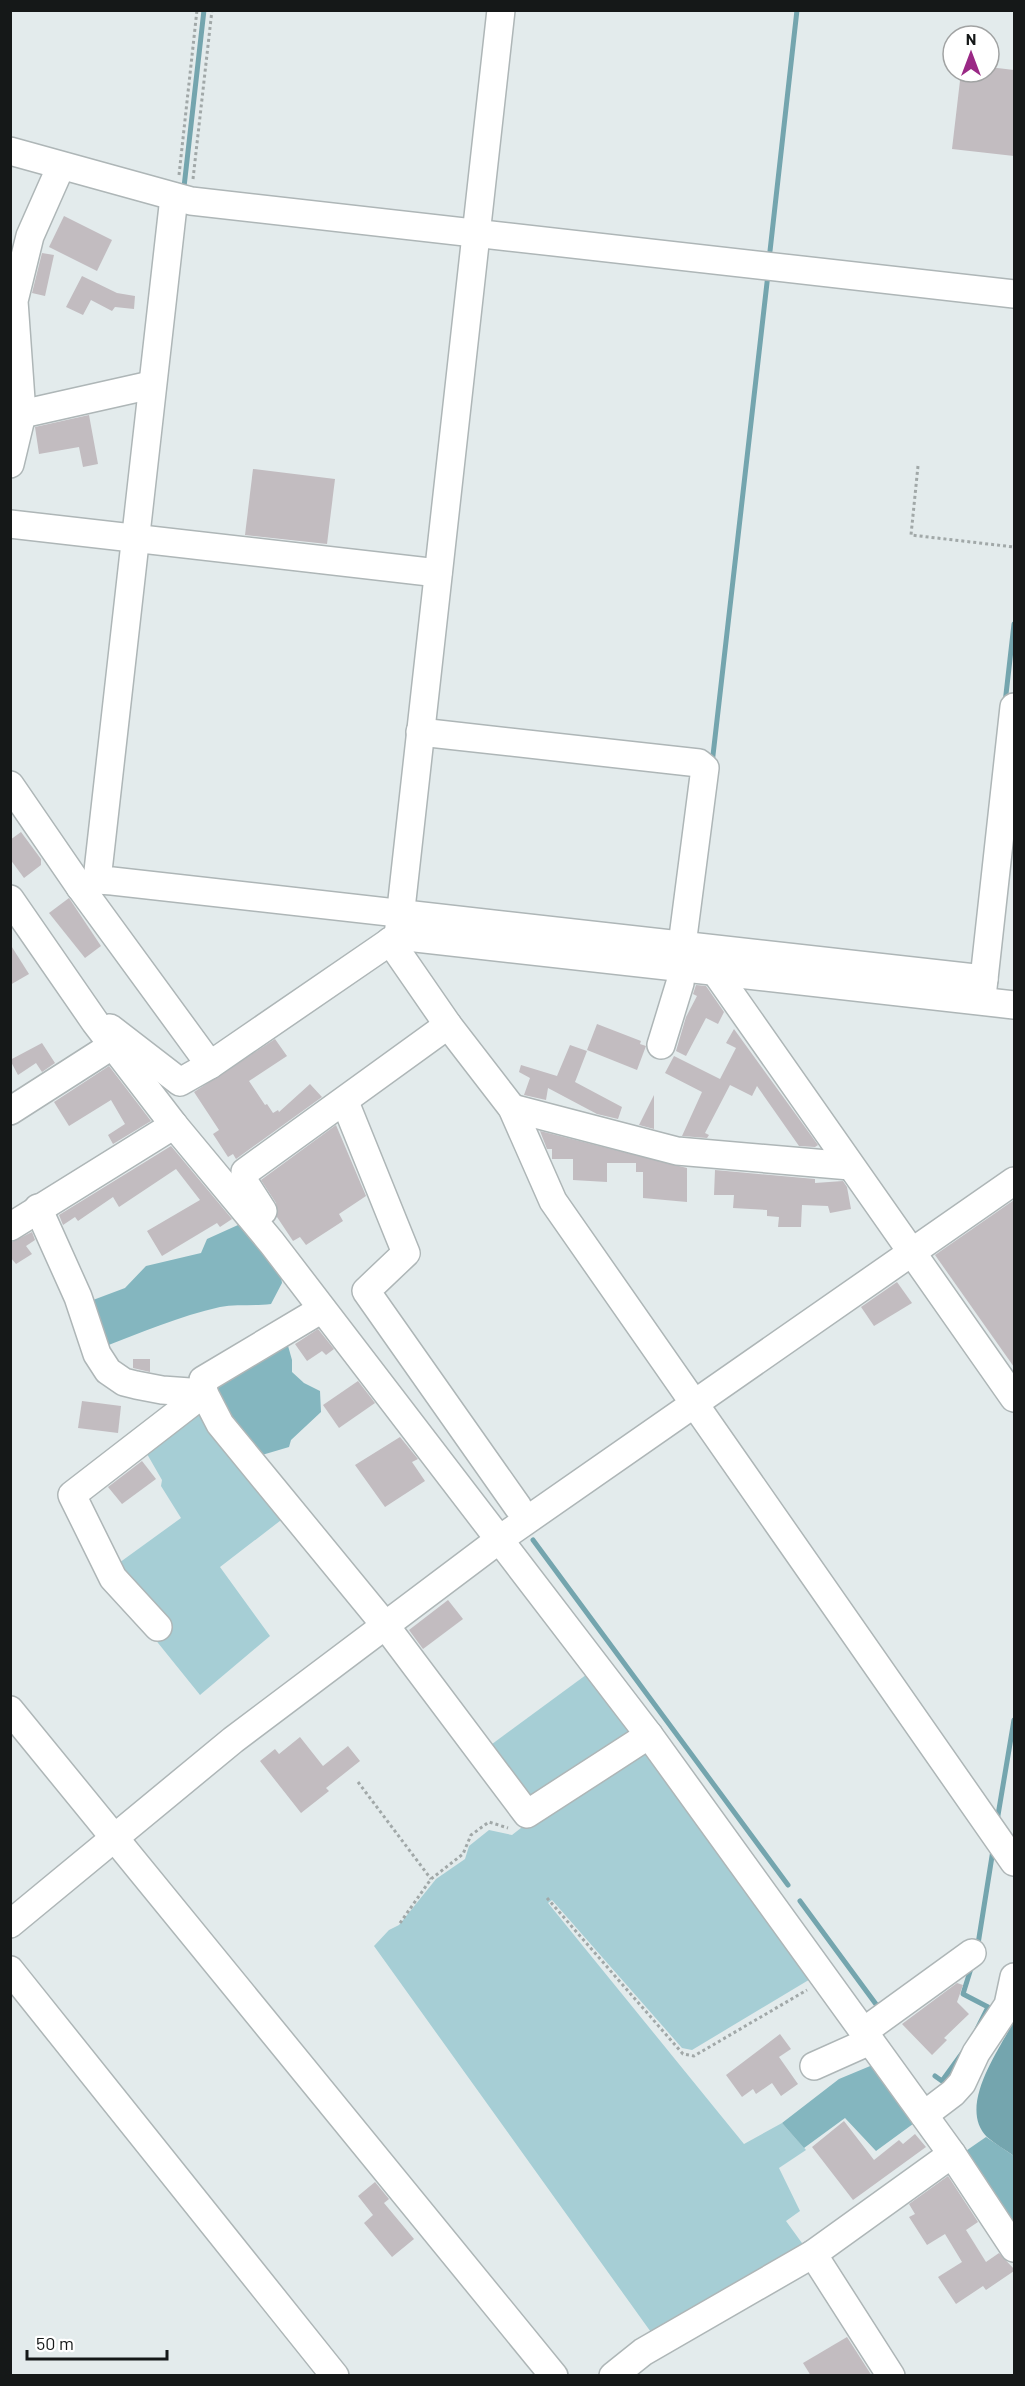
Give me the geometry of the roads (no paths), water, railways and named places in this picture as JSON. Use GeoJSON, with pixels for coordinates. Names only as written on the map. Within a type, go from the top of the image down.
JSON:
{"type":"FeatureCollection","features":[{"type":"Feature","properties":{"kind":"street"},"geometry":{"type":"LineString","coordinates":[[501,10],[396,930],[448,1025],[512,1108],[553,1201],[1014,1862]]}},
{"type":"Feature","properties":{"kind":"street"},"geometry":{"type":"LineString","coordinates":[[10,151],[180,198],[1014,294]]}},
{"type":"Feature","properties":{"kind":"street"},"geometry":{"type":"LineString","coordinates":[[10,464],[22,414],[14,301],[30,236],[61,166]]}},
{"type":"Feature","properties":{"kind":"street"},"geometry":{"type":"LineString","coordinates":[[143,540],[151,385],[180,198]]}},
{"type":"Feature","properties":{"kind":"street"},"geometry":{"type":"LineString","coordinates":[[96,883],[143,540],[180,198]]}},
{"type":"Feature","properties":{"kind":"street"},"geometry":{"type":"LineString","coordinates":[[22,414],[151,385]]}},
{"type":"Feature","properties":{"kind":"street"},"geometry":{"type":"LineString","coordinates":[[10,524],[438,573]]}},
{"type":"Feature","properties":{"kind":"street"},"geometry":{"type":"LineString","coordinates":[[983,990],[1012,749],[1014,706]]}},
{"type":"Feature","properties":{"kind":"street"},"geometry":{"type":"LineString","coordinates":[[420,732],[699,763],[705,768],[680,983],[661,1045]]}},
{"type":"Feature","properties":{"kind":"street"},"geometry":{"type":"LineString","coordinates":[[10,785],[96,883],[210,1065]]}},
{"type":"Feature","properties":{"kind":"street"},"geometry":{"type":"LineString","coordinates":[[96,883],[396,930],[682,956],[983,990],[1014,1005]]}},
{"type":"Feature","properties":{"kind":"street"},"geometry":{"type":"LineString","coordinates":[[10,899],[113,1046],[174,1125],[272,1243],[649,1735],[952,2154],[1014,2248]]}},
{"type":"Feature","properties":{"kind":"street"},"geometry":{"type":"LineString","coordinates":[[95,1022],[117,1031],[180,1082],[210,1065],[396,930]]}},
{"type":"Feature","properties":{"kind":"street"},"geometry":{"type":"LineString","coordinates":[[682,956],[714,970],[983,990]]}},
{"type":"Feature","properties":{"kind":"street"},"geometry":{"type":"LineString","coordinates":[[714,970],[1014,1398]]}},
{"type":"Feature","properties":{"kind":"street"},"geometry":{"type":"LineString","coordinates":[[272,1243],[277,1233],[245,1183],[245,1172],[345,1102],[448,1025]]}},
{"type":"Feature","properties":{"kind":"street"},"geometry":{"type":"LineString","coordinates":[[10,1111],[113,1046]]}},
{"type":"Feature","properties":{"kind":"street"},"geometry":{"type":"LineString","coordinates":[[345,1102],[406,1253],[366,1291],[518,1507]]}},
{"type":"Feature","properties":{"kind":"street"},"geometry":{"type":"LineString","coordinates":[[512,1108],[677,1151],[850,1166]]}},
{"type":"Feature","properties":{"kind":"street"},"geometry":{"type":"LineString","coordinates":[[10,1227],[174,1125]]}},
{"type":"Feature","properties":{"kind":"street"},"geometry":{"type":"LineString","coordinates":[[10,1924],[233,1740],[500,1539],[1014,1181]]}},
{"type":"Feature","properties":{"kind":"street"},"geometry":{"type":"LineString","coordinates":[[38,1208],[78,1297],[97,1354],[108,1371],[124,1382],[136,1385],[162,1390],[204,1393]]}},
{"type":"Feature","properties":{"kind":"street"},"geometry":{"type":"LineString","coordinates":[[322,1309],[203,1380],[204,1393],[220,1424],[386,1625],[527,1814],[649,1735]]}},
{"type":"Feature","properties":{"kind":"street"},"geometry":{"type":"LineString","coordinates":[[158,1627],[113,1578],[72,1495],[204,1393]]}},
{"type":"Feature","properties":{"kind":"street"},"geometry":{"type":"LineString","coordinates":[[10,1710],[554,2376]]}},
{"type":"Feature","properties":{"kind":"street"},"geometry":{"type":"LineString","coordinates":[[814,2066],[867,2037],[972,1953]]}},
{"type":"Feature","properties":{"kind":"street"},"geometry":{"type":"LineString","coordinates":[[10,1970],[335,2376]]}},
{"type":"Feature","properties":{"kind":"street"},"geometry":{"type":"LineString","coordinates":[[924,2115],[953,2093],[962,2083],[976,2054],[1008,2005],[1014,1977]]}},
{"type":"Feature","properties":{"kind":"street"},"geometry":{"type":"LineString","coordinates":[[613,2376],[644,2352],[813,2254],[952,2154]]}},
{"type":"Feature","properties":{"kind":"street"},"geometry":{"type":"LineString","coordinates":[[813,2254],[891,2376]]}},
{"type":"Feature","properties":{"kind":"waterway"},"geometry":{"type":"LineString","coordinates":[[184,187],[204,10]]}},
{"type":"Feature","properties":{"kind":"waterway"},"geometry":{"type":"LineString","coordinates":[[770,251],[797,10]]}},
{"type":"Feature","properties":{"kind":"waterway"},"geometry":{"type":"LineString","coordinates":[[712,764],[768,274]]}},
{"type":"Feature","properties":{"kind":"waterway"},"geometry":{"type":"LineString","coordinates":[[1005,703],[1014,624]]}},
{"type":"Feature","properties":{"kind":"waterway"},"geometry":{"type":"LineString","coordinates":[[533,1540],[788,1885]]}},
{"type":"Feature","properties":{"kind":"waterway"},"geometry":{"type":"LineString","coordinates":[[997,1821],[1014,1720]]}},
{"type":"Feature","properties":{"kind":"waterway"},"geometry":{"type":"LineString","coordinates":[[978,1944],[993,1850]]}},
{"type":"Feature","properties":{"kind":"waterway"},"geometry":{"type":"LineString","coordinates":[[800,1901],[881,2011]]}},
{"type":"Feature","properties":{"kind":"waterway"},"geometry":{"type":"LineString","coordinates":[[972,1965],[963,1994],[988,2007],[977,2029]]}},
{"type":"Feature","properties":{"kind":"waterway"},"geometry":{"type":"LineString","coordinates":[[935,2076],[942,2081],[963,2052]]}}]}
